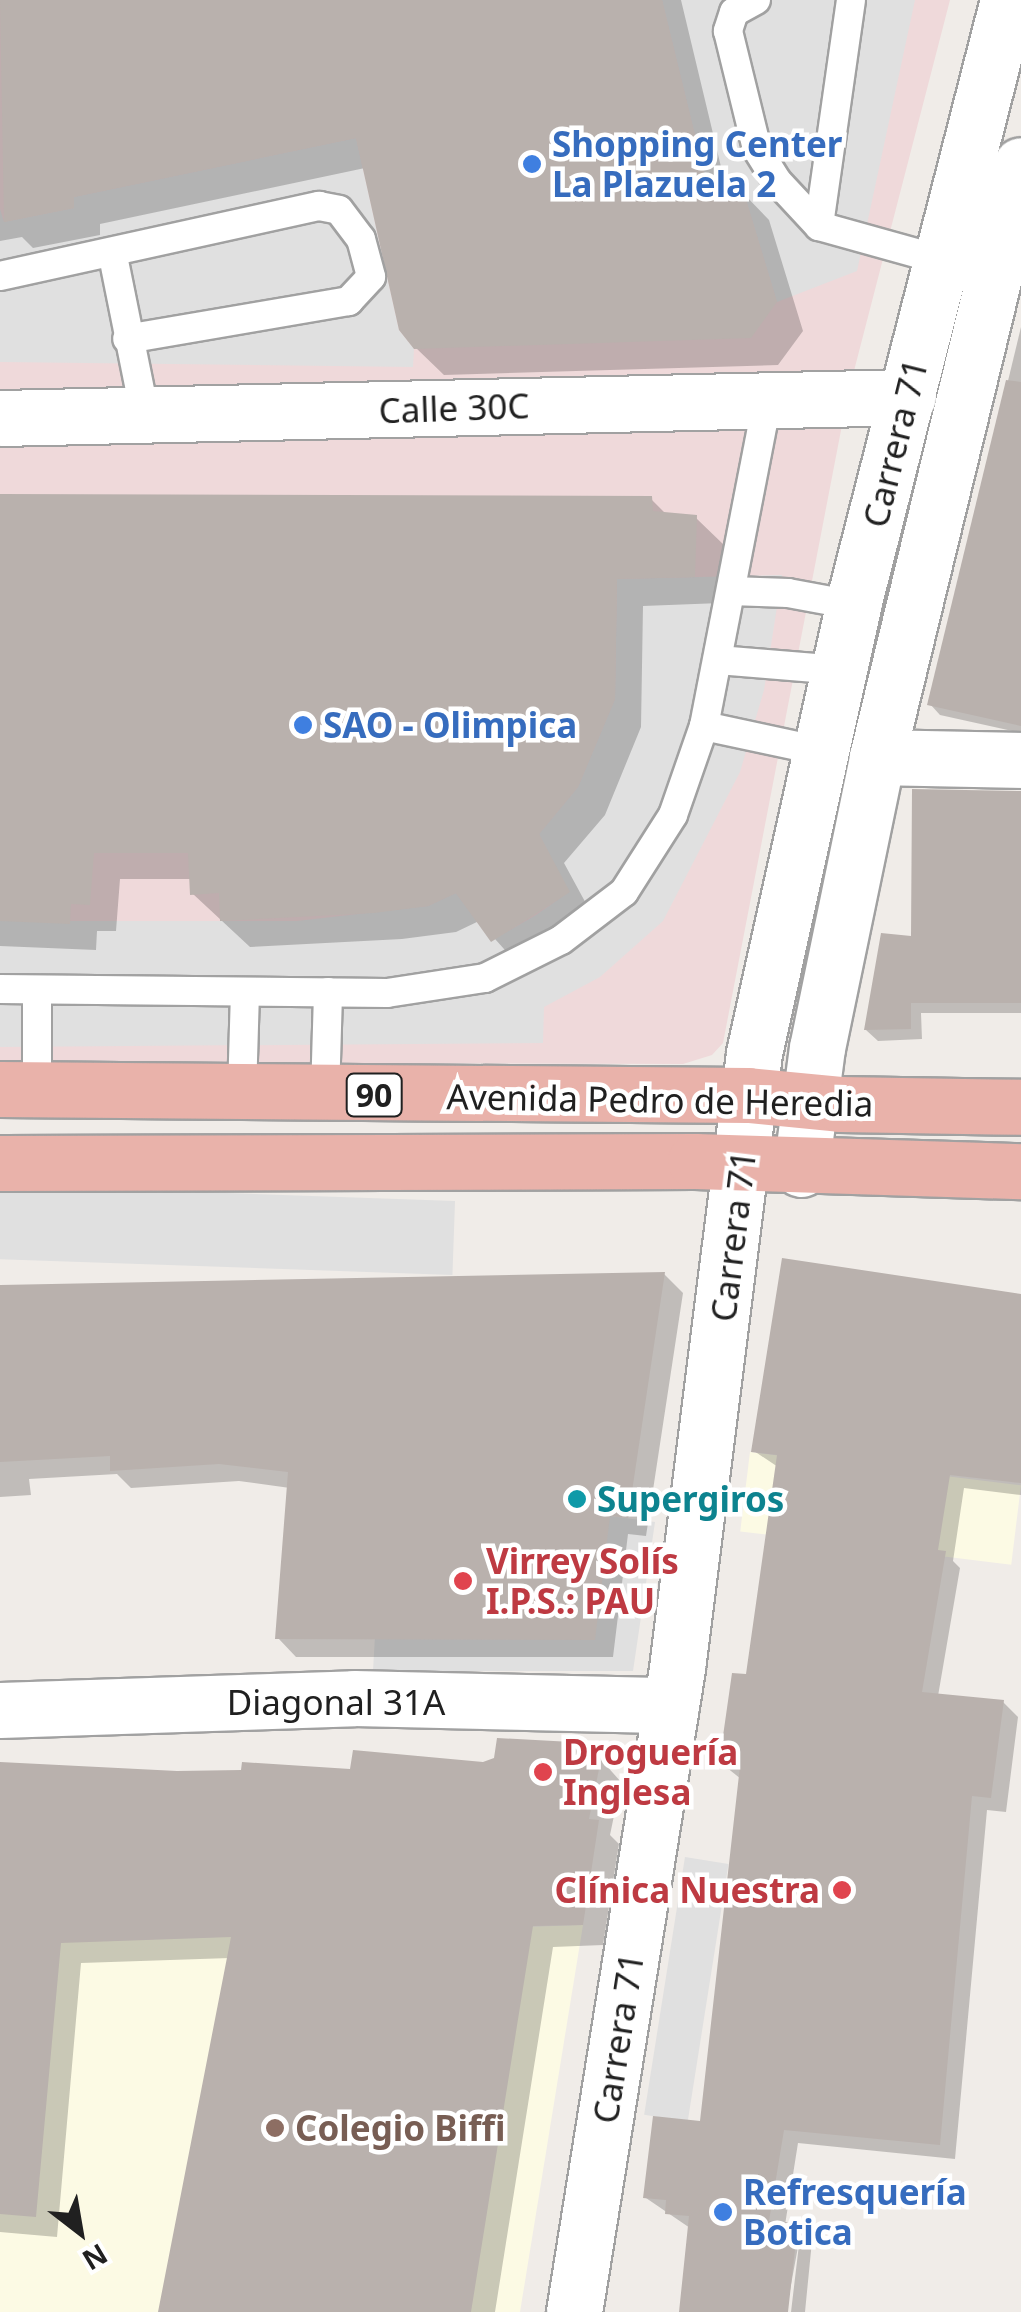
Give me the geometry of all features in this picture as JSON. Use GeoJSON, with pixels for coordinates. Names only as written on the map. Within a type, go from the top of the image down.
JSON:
{"type":"FeatureCollection","features":[{"type":"Feature","properties":{"kind":"highway","name":"Avenida Pedro de Heredia"},"geometry":{"type":"LineString","coordinates":[[19,1089],[326,1095],[748,1095],[809,1102],[1021,1108]]}},
{"type":"Feature","properties":{"kind":"highway","name":"Avenida Pedro de Heredia"},"geometry":{"type":"LineString","coordinates":[[0,1163],[742,1165],[1021,1171]]}},
{"type":"Feature","properties":{"kind":"street","name":"Carrera 71"},"geometry":{"type":"LineString","coordinates":[[574,2312],[671,1706],[748,1095],[853,606],[908,397],[937,259],[1008,0]]}},
{"type":"Feature","properties":{"kind":"street","name":"Carrera 71"},"geometry":{"type":"LineString","coordinates":[[801,1169],[809,1102],[877,758],[1021,165]]}},
{"type":"Feature","properties":{"kind":"street","name":"Calle 30C"},"geometry":{"type":"LineString","coordinates":[[0,418],[146,418],[768,397],[908,397]]}},
{"type":"Feature","properties":{"kind":"street"},"geometry":{"type":"LineString","coordinates":[[877,758],[1021,760]]}},
{"type":"Feature","properties":{"kind":"street","name":"Diagonal 31A"},"geometry":{"type":"LineString","coordinates":[[0,1710],[354,1698],[671,1706]]}},
{"type":"Feature","properties":{"kind":"lane"},"geometry":{"type":"LineString","coordinates":[[756,0],[734,12],[728,31],[757,149],[819,226],[937,259]]}},
{"type":"Feature","properties":{"kind":"lane"},"geometry":{"type":"LineString","coordinates":[[819,226],[851,0]]}},
{"type":"Feature","properties":{"kind":"lane"},"geometry":{"type":"LineString","coordinates":[[0,276],[112,256],[319,206],[339,210],[352,222],[372,277],[349,301],[127,339]]}},
{"type":"Feature","properties":{"kind":"lane"},"geometry":{"type":"LineString","coordinates":[[112,256],[146,418]]}},
{"type":"Feature","properties":{"kind":"lane"},"geometry":{"type":"LineString","coordinates":[[0,989],[386,994],[485,978],[560,940],[624,892],[674,815],[704,726],[768,397]]}},
{"type":"Feature","properties":{"kind":"lane"},"geometry":{"type":"LineString","coordinates":[[731,591],[788,592],[853,606]]}},
{"type":"Feature","properties":{"kind":"lane"},"geometry":{"type":"LineString","coordinates":[[718,660],[840,670]]}},
{"type":"Feature","properties":{"kind":"lane"},"geometry":{"type":"LineString","coordinates":[[704,726],[821,751]]}},
{"type":"Feature","properties":{"kind":"lane"},"geometry":{"type":"LineString","coordinates":[[19,1089],[37,990]]}},
{"type":"Feature","properties":{"kind":"lane"},"geometry":{"type":"LineString","coordinates":[[242,1093],[246,992]]}},
{"type":"Feature","properties":{"kind":"lane"},"geometry":{"type":"LineString","coordinates":[[326,1095],[328,992]]}},
{"type":"Feature","properties":{"kind":"shaded area"},"geometry":{"type":"Polygon","coordinates":[[[0,0],[950,0],[848,394],[723,1043],[712,1055],[683,1064],[0,1062],[0,0]]]}},
{"type":"Feature","properties":{"kind":"shaded area"},"geometry":{"type":"Polygon","coordinates":[[[662,0],[915,0],[857,271],[777,302],[743,190],[710,197],[662,0]]]}},
{"type":"Feature","properties":{"kind":"shaded area"},"geometry":{"type":"Polygon","coordinates":[[[356,138],[399,330],[414,349],[413,367],[0,362],[0,209],[4,222],[74,208],[74,197],[356,138]]]}},
{"type":"Feature","properties":{"kind":"shaded area"},"geometry":{"type":"Polygon","coordinates":[[[782,575],[764,690],[740,772],[663,921],[600,977],[544,1007],[543,1043],[0,1047],[0,921],[297,921],[428,906],[456,893],[491,941],[536,915],[569,892],[539,834],[578,787],[615,699],[617,579],[782,575]]]}},
{"type":"Feature","properties":{"kind":"shaded area"},"geometry":{"type":"Polygon","coordinates":[[[0,1185],[455,1201],[452,1275],[0,1259],[0,1185]]]}},
{"type":"Feature","properties":{"kind":"shaded area"},"geometry":{"type":"Polygon","coordinates":[[[750,1452],[1021,1485],[1011,1565],[740,1531],[750,1452]]]}},
{"type":"Feature","properties":{"kind":"shaded area"},"geometry":{"type":"Polygon","coordinates":[[[610,1516],[655,1522],[633,1671],[373,1671],[375,1637],[610,1516]]]}},
{"type":"Feature","properties":{"kind":"shaded area"},"geometry":{"type":"Polygon","coordinates":[[[685,1857],[728,1864],[688,2122],[644,2115],[685,1857]]]}},
{"type":"Feature","properties":{"kind":"shaded area","name":"Colegio Biffi"},"geometry":{"type":"Polygon","coordinates":[[[583,1925],[520,2312],[0,2312],[0,1944],[583,1925]]]}},
{"type":"Feature","properties":{"kind":"building","name":"Shopping Center La Plazuela 2"},"geometry":{"type":"Polygon","coordinates":[[[0,0],[662,0],[710,197],[743,190],[777,302],[751,338],[414,349],[399,330],[356,138],[74,197],[74,208],[4,222],[0,0]]]}},
{"type":"Feature","properties":{"kind":"building"},"geometry":{"type":"Polygon","coordinates":[[[1006,380],[1021,382],[1021,726],[927,705],[1006,380]]]}},
{"type":"Feature","properties":{"kind":"building","name":"SAO - Olimpica"},"geometry":{"type":"Polygon","coordinates":[[[0,494],[652,496],[653,511],[697,515],[695,577],[617,579],[615,699],[578,787],[539,834],[570,892],[491,942],[456,893],[428,906],[374,913],[220,921],[219,893],[190,895],[188,853],[94,853],[90,905],[71,904],[70,924],[0,921],[0,494]]]}},
{"type":"Feature","properties":{"kind":"building"},"geometry":{"type":"Polygon","coordinates":[[[912,789],[1021,791],[1021,1003],[911,1003],[911,1029],[864,1030],[881,933],[911,936],[912,789]]]}},
{"type":"Feature","properties":{"kind":"building"},"geometry":{"type":"Polygon","coordinates":[[[782,1258],[1021,1294],[1021,1483],[950,1475],[938,1550],[946,1551],[922,1692],[1004,1700],[991,1798],[972,1796],[940,2145],[784,2130],[769,2221],[798,2223],[788,2312],[679,2312],[689,2216],[665,2214],[666,2200],[643,2198],[653,2116],[700,2121],[740,1766],[719,1764],[732,1673],[746,1674],[777,1455],[751,1452],[782,1258]]]}},
{"type":"Feature","properties":{"kind":"building"},"geometry":{"type":"Polygon","coordinates":[[[665,1272],[628,1518],[610,1516],[595,1640],[275,1639],[288,1472],[219,1464],[110,1471],[110,1456],[0,1462],[0,1285],[665,1272]]]}},
{"type":"Feature","properties":{"kind":"building"},"geometry":{"type":"Polygon","coordinates":[[[497,1738],[590,1743],[601,1759],[589,1819],[599,1820],[583,1925],[533,1926],[471,2312],[158,2312],[231,1937],[61,1943],[36,2217],[0,2214],[0,1762],[177,1771],[241,1770],[242,1762],[350,1769],[353,1750],[483,1762],[494,1758],[497,1738]]]}},
{"type":"Feature","properties":{"kind":"place","name":"Shopping Center La Plazuela 2"},"geometry":{"type":"Point","coordinates":[532,164]}},
{"type":"Feature","properties":{"kind":"place","name":"SAO - Olimpica"},"geometry":{"type":"Point","coordinates":[303,725]}},
{"type":"Feature","properties":{"kind":"place","name":"Supergiros"},"geometry":{"type":"Point","coordinates":[577,1499]}},
{"type":"Feature","properties":{"kind":"place","name":"Virrey Solís I.P.S.: PAU"},"geometry":{"type":"Point","coordinates":[463,1581]}},
{"type":"Feature","properties":{"kind":"place","name":"Droguería Inglesa"},"geometry":{"type":"Point","coordinates":[543,1772]}},
{"type":"Feature","properties":{"kind":"place","name":"Clínica Nuestra"},"geometry":{"type":"Point","coordinates":[842,1890]}},
{"type":"Feature","properties":{"kind":"place","name":"Colegio Biffi"},"geometry":{"type":"Point","coordinates":[275,2128]}},
{"type":"Feature","properties":{"kind":"place","name":"Refresquería Botica"},"geometry":{"type":"Point","coordinates":[723,2212]}}]}
